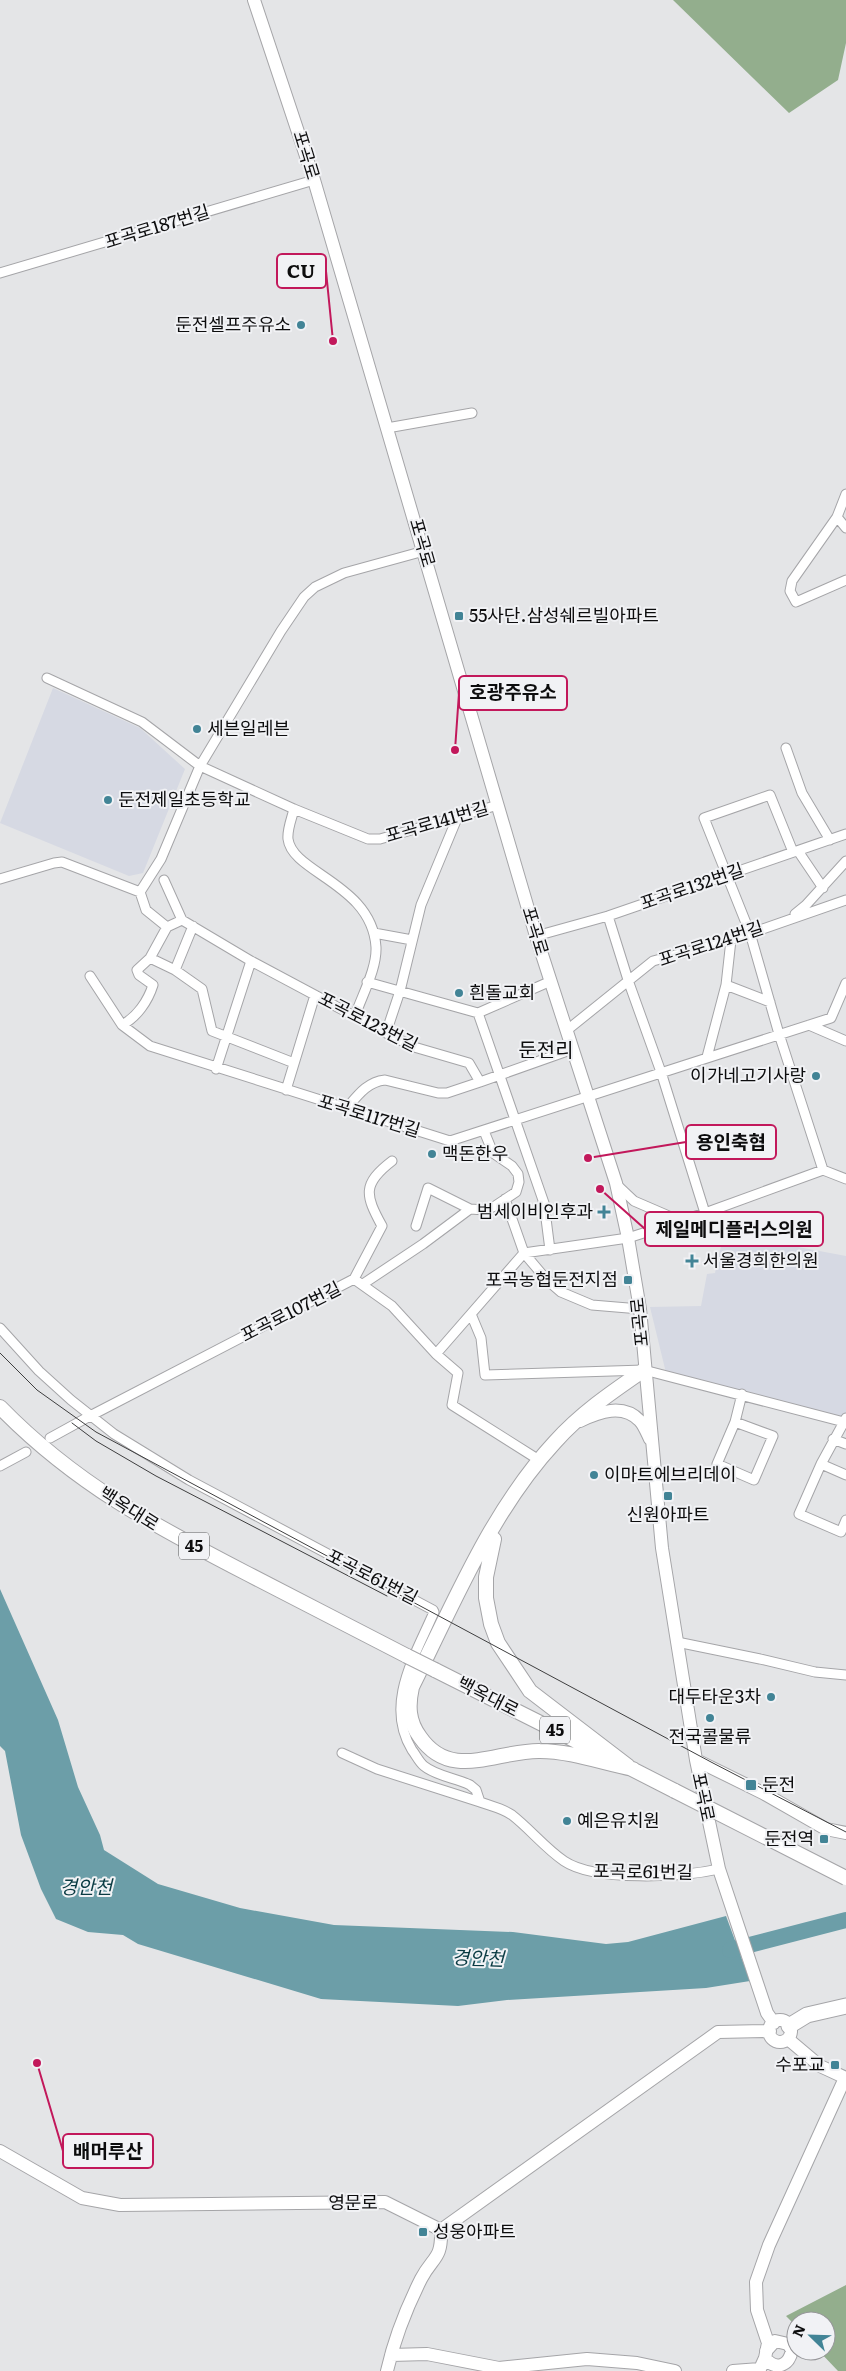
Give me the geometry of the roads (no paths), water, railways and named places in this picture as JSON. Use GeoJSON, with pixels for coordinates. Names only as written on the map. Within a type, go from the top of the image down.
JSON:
{"type":"FeatureCollection","features":[{"type":"Feature","properties":{"kind":"highway"},"geometry":{"type":"LineString","coordinates":[[788,2032],[807,2015],[846,2006]]}},
{"type":"Feature","properties":{"kind":"main road"},"geometry":{"type":"LineString","coordinates":[[633,1769],[541,1750],[465,1762],[452,1761],[438,1755],[425,1745],[415,1730],[410,1715],[409,1702],[412,1687],[502,1513],[539,1460],[573,1424],[603,1398],[644,1370]]}},
{"type":"Feature","properties":{"kind":"main road","name":"백옥대로"},"geometry":{"type":"LineString","coordinates":[[0,1408],[19,1427],[81,1479],[164,1531],[846,1878]]}},
{"type":"Feature","properties":{"kind":"main road"},"geometry":{"type":"LineString","coordinates":[[502,1513],[490,1550],[486,1577],[486,1598],[491,1624],[498,1644],[530,1691],[633,1769]]}},
{"type":"Feature","properties":{"kind":"street","name":"포곡로"},"geometry":{"type":"LineString","coordinates":[[254,0],[314,180],[536,936],[616,1183],[640,1309],[644,1370],[653,1444],[662,1548],[696,1760],[719,1869],[772,2027]]}},
{"type":"Feature","properties":{"kind":"street","name":"포곡로187번길"},"geometry":{"type":"LineString","coordinates":[[0,274],[314,180]]}},
{"type":"Feature","properties":{"kind":"street"},"geometry":{"type":"LineString","coordinates":[[388,428],[472,412]]}},
{"type":"Feature","properties":{"kind":"street"},"geometry":{"type":"LineString","coordinates":[[846,494],[837,516],[792,581],[790,591],[796,602],[846,580]]}},
{"type":"Feature","properties":{"kind":"street"},"geometry":{"type":"LineString","coordinates":[[837,516],[846,528]]}},
{"type":"Feature","properties":{"kind":"street"},"geometry":{"type":"LineString","coordinates":[[140,892],[160,860],[200,766],[281,630],[304,597],[315,587],[344,573],[424,551]]}},
{"type":"Feature","properties":{"kind":"street","name":"포곡로141번길"},"geometry":{"type":"LineString","coordinates":[[47,678],[142,722],[200,766],[294,809],[368,839],[380,839],[498,804]]}},
{"type":"Feature","properties":{"kind":"street"},"geometry":{"type":"LineString","coordinates":[[786,748],[802,793],[830,840]]}},
{"type":"Feature","properties":{"kind":"street"},"geometry":{"type":"LineString","coordinates":[[823,888],[796,851],[770,795],[704,818],[750,933],[779,1034],[823,1170]]}},
{"type":"Feature","properties":{"kind":"street"},"geometry":{"type":"LineString","coordinates":[[294,809],[288,831],[288,840],[295,853],[353,898],[364,912],[374,934],[376,949],[355,1016]]}},
{"type":"Feature","properties":{"kind":"street"},"geometry":{"type":"LineString","coordinates":[[386,1033],[400,991],[421,905],[458,816]]}},
{"type":"Feature","properties":{"kind":"street","name":"포곡로132번길"},"geometry":{"type":"LineString","coordinates":[[536,936],[608,916],[846,834]]}},
{"type":"Feature","properties":{"kind":"street"},"geometry":{"type":"LineString","coordinates":[[789,918],[823,888],[846,861]]}},
{"type":"Feature","properties":{"kind":"street"},"geometry":{"type":"LineString","coordinates":[[0,880],[62,862],[140,892]]}},
{"type":"Feature","properties":{"kind":"street"},"geometry":{"type":"LineString","coordinates":[[122,1025],[136,1014],[154,985],[139,975],[137,970],[150,958],[167,927],[182,920],[164,880]]}},
{"type":"Feature","properties":{"kind":"street"},"geometry":{"type":"LineString","coordinates":[[140,892],[146,910],[167,927]]}},
{"type":"Feature","properties":{"kind":"street","name":"포곡로124번길"},"geometry":{"type":"LineString","coordinates":[[566,1031],[653,961],[731,940],[789,918],[846,900]]}},
{"type":"Feature","properties":{"kind":"street"},"geometry":{"type":"LineString","coordinates":[[608,916],[661,1072],[705,1213]]}},
{"type":"Feature","properties":{"kind":"street","name":"포곡로123번길"},"geometry":{"type":"LineString","coordinates":[[182,920],[251,961],[414,1047],[469,1063],[480,1082]]}},
{"type":"Feature","properties":{"kind":"street"},"geometry":{"type":"LineString","coordinates":[[175,970],[193,926]]}},
{"type":"Feature","properties":{"kind":"street"},"geometry":{"type":"LineString","coordinates":[[374,934],[412,940]]}},
{"type":"Feature","properties":{"kind":"street"},"geometry":{"type":"LineString","coordinates":[[708,1057],[726,985],[731,940]]}},
{"type":"Feature","properties":{"kind":"street"},"geometry":{"type":"LineString","coordinates":[[150,958],[175,970],[202,989],[212,1031],[294,1063]]}},
{"type":"Feature","properties":{"kind":"street"},"geometry":{"type":"LineString","coordinates":[[216,1069],[251,961]]}},
{"type":"Feature","properties":{"kind":"street","name":"포곡로117번길"},"geometry":{"type":"LineString","coordinates":[[90,976],[122,1025],[150,1046],[216,1069],[450,1141],[831,1018],[846,984]]}},
{"type":"Feature","properties":{"kind":"street"},"geometry":{"type":"LineString","coordinates":[[367,982],[478,1013],[551,981]]}},
{"type":"Feature","properties":{"kind":"street"},"geometry":{"type":"LineString","coordinates":[[726,985],[770,1002]]}},
{"type":"Feature","properties":{"kind":"street"},"geometry":{"type":"LineString","coordinates":[[286,1090],[315,994]]}},
{"type":"Feature","properties":{"kind":"street"},"geometry":{"type":"LineString","coordinates":[[478,1013],[544,1203],[550,1250]]}},
{"type":"Feature","properties":{"kind":"street"},"geometry":{"type":"LineString","coordinates":[[808,1025],[846,1041]]}},
{"type":"Feature","properties":{"kind":"street"},"geometry":{"type":"LineString","coordinates":[[346,1109],[363,1090],[377,1081],[385,1080],[438,1093],[447,1092],[500,1076],[573,1049]]}},
{"type":"Feature","properties":{"kind":"street"},"geometry":{"type":"LineString","coordinates":[[416,1226],[428,1188],[470,1209],[485,1210],[516,1192],[519,1182],[518,1174],[512,1166],[493,1153],[484,1131]]}},
{"type":"Feature","properties":{"kind":"street"},"geometry":{"type":"LineString","coordinates":[[354,1279],[382,1226],[369,1203],[368,1194],[371,1182],[377,1172],[392,1160]]}},
{"type":"Feature","properties":{"kind":"street"},"geometry":{"type":"LineString","coordinates":[[436,1354],[524,1253],[628,1238],[705,1213],[823,1170],[846,1179]]}},
{"type":"Feature","properties":{"kind":"street"},"geometry":{"type":"LineString","coordinates":[[616,1183],[634,1201],[671,1217],[676,1222]]}},
{"type":"Feature","properties":{"kind":"street"},"geometry":{"type":"LineString","coordinates":[[505,1199],[524,1253],[546,1279],[561,1292],[592,1305],[640,1309]]}},
{"type":"Feature","properties":{"kind":"street"},"geometry":{"type":"LineString","coordinates":[[363,1284],[423,1244],[470,1209]]}},
{"type":"Feature","properties":{"kind":"street","name":"포곡로107번길"},"geometry":{"type":"LineString","coordinates":[[50,1438],[354,1279],[363,1284],[404,1318],[436,1354],[458,1373],[452,1405],[539,1460]]}},
{"type":"Feature","properties":{"kind":"street"},"geometry":{"type":"LineString","coordinates":[[471,1314],[482,1338],[485,1376],[644,1370],[845,1421],[833,1439],[799,1514],[841,1532],[846,1520]]}},
{"type":"Feature","properties":{"kind":"street","name":"포곡로61번길"},"geometry":{"type":"LineString","coordinates":[[0,1328],[39,1371],[90,1416],[114,1434],[189,1480],[433,1610],[434,1612],[402,1690],[399,1704],[401,1724],[409,1744],[424,1766],[470,1785],[476,1790],[480,1802],[503,1810],[560,1858],[584,1870],[639,1875],[695,1874],[719,1869]]}},
{"type":"Feature","properties":{"kind":"street"},"geometry":{"type":"LineString","coordinates":[[735,1422],[773,1436],[754,1480],[717,1464],[735,1422],[742,1394]]}},
{"type":"Feature","properties":{"kind":"street"},"geometry":{"type":"LineString","coordinates":[[573,1424],[598,1412],[613,1410],[627,1413],[640,1421],[653,1444]]}},
{"type":"Feature","properties":{"kind":"street"},"geometry":{"type":"LineString","coordinates":[[833,1439],[846,1444]]}},
{"type":"Feature","properties":{"kind":"street"},"geometry":{"type":"LineString","coordinates":[[0,1466],[26,1452]]}},
{"type":"Feature","properties":{"kind":"street"},"geometry":{"type":"LineString","coordinates":[[821,1464],[846,1475]]}},
{"type":"Feature","properties":{"kind":"street"},"geometry":{"type":"LineString","coordinates":[[678,1642],[760,1658],[815,1672],[846,1675]]}},
{"type":"Feature","properties":{"kind":"street"},"geometry":{"type":"LineString","coordinates":[[342,1752],[377,1769],[480,1802]]}},
{"type":"Feature","properties":{"kind":"street"},"geometry":{"type":"LineString","coordinates":[[696,1760],[763,1793],[826,1829],[846,1833]]}},
{"type":"Feature","properties":{"kind":"street"},"geometry":{"type":"LineString","coordinates":[[386,2371],[390,2355],[422,2278],[439,2255],[442,2246],[441,2230],[718,2032],[772,2027],[781,2021],[798,2050],[820,2066],[846,2078],[769,2245],[756,2282],[757,2310],[768,2343],[766,2354],[760,2369],[733,2371]]}},
{"type":"Feature","properties":{"kind":"street"},"geometry":{"type":"LineString","coordinates":[[772,2027],[771,2036],[776,2041],[783,2042],[788,2032]]}},
{"type":"Feature","properties":{"kind":"street","name":"영문로"},"geometry":{"type":"LineString","coordinates":[[0,2152],[82,2198],[120,2205],[384,2202],[441,2230]]}},
{"type":"Feature","properties":{"kind":"street"},"geometry":{"type":"LineString","coordinates":[[390,2355],[427,2354],[499,2368],[587,2359],[637,2363],[675,2371]]}},
{"type":"Feature","properties":{"kind":"water","name":"경안천"},"geometry":{"type":"Polygon","coordinates":[[[0,1589],[58,1720],[78,1787],[100,1835],[104,1850],[158,1884],[240,1908],[334,1925],[513,1932],[606,1944],[628,1942],[726,1916],[750,1981],[706,1988],[507,2000],[458,2006],[321,1999],[138,1944],[123,1935],[88,1932],[56,1919],[41,1889],[21,1835],[5,1751],[0,1746],[0,1589]]]}},
{"type":"Feature","properties":{"kind":"waterway","name":"경안천"},"geometry":{"type":"LineString","coordinates":[[730,1950],[846,1920]]}},
{"type":"Feature","properties":{"kind":"tram line"},"geometry":{"type":"LineString","coordinates":[[0,1353],[37,1390],[96,1432],[711,1762],[846,1832]]}},
{"type":"Feature","properties":{"kind":"tram line"},"geometry":{"type":"LineString","coordinates":[[72,1423],[96,1441],[156,1476],[387,1596]]}},
{"type":"Feature","properties":{"kind":"place","name":"둔전셀프주유소"},"geometry":{"type":"Point","coordinates":[301,325]}},
{"type":"Feature","properties":{"kind":"place","name":"CU"},"geometry":{"type":"Point","coordinates":[333,341]}},
{"type":"Feature","properties":{"kind":"place","name":"55사단.삼성쉐르빌아파트"},"geometry":{"type":"Point","coordinates":[459,616]}},
{"type":"Feature","properties":{"kind":"place","name":"세븐일레븐"},"geometry":{"type":"Point","coordinates":[197,729]}},
{"type":"Feature","properties":{"kind":"place","name":"호광주유소"},"geometry":{"type":"Point","coordinates":[455,750]}},
{"type":"Feature","properties":{"kind":"place","name":"둔전제일초등학교"},"geometry":{"type":"Point","coordinates":[108,800]}},
{"type":"Feature","properties":{"kind":"place","name":"흰돌교회"},"geometry":{"type":"Point","coordinates":[459,993]}},
{"type":"Feature","properties":{"kind":"place","name":"이가네고기사랑"},"geometry":{"type":"Point","coordinates":[816,1076]}},
{"type":"Feature","properties":{"kind":"place","name":"맥돈한우"},"geometry":{"type":"Point","coordinates":[432,1154]}},
{"type":"Feature","properties":{"kind":"place","name":"용인축협"},"geometry":{"type":"Point","coordinates":[588,1158]}},
{"type":"Feature","properties":{"kind":"place","name":"제일메디플러스의원"},"geometry":{"type":"Point","coordinates":[600,1189]}},
{"type":"Feature","properties":{"kind":"place","name":"범세이비인후과"},"geometry":{"type":"Point","coordinates":[604,1212]}},
{"type":"Feature","properties":{"kind":"place","name":"서울경희한의원"},"geometry":{"type":"Point","coordinates":[692,1261]}},
{"type":"Feature","properties":{"kind":"place","name":"포곡농협둔전지점"},"geometry":{"type":"Point","coordinates":[628,1280]}},
{"type":"Feature","properties":{"kind":"place","name":"이마트에브리데이"},"geometry":{"type":"Point","coordinates":[594,1475]}},
{"type":"Feature","properties":{"kind":"place","name":"신원아파트"},"geometry":{"type":"Point","coordinates":[668,1496]}},
{"type":"Feature","properties":{"kind":"place","name":"대두타운3차"},"geometry":{"type":"Point","coordinates":[771,1697]}},
{"type":"Feature","properties":{"kind":"place","name":"전국콜물류"},"geometry":{"type":"Point","coordinates":[710,1718]}},
{"type":"Feature","properties":{"kind":"place","name":"둔전"},"geometry":{"type":"Point","coordinates":[751,1785]}},
{"type":"Feature","properties":{"kind":"place","name":"예은유치원"},"geometry":{"type":"Point","coordinates":[567,1821]}},
{"type":"Feature","properties":{"kind":"place","name":"둔전역"},"geometry":{"type":"Point","coordinates":[824,1839]}},
{"type":"Feature","properties":{"kind":"place","name":"배머루산"},"geometry":{"type":"Point","coordinates":[37,2063]}},
{"type":"Feature","properties":{"kind":"place","name":"수포교"},"geometry":{"type":"Point","coordinates":[835,2065]}},
{"type":"Feature","properties":{"kind":"place","name":"성웅아파트"},"geometry":{"type":"Point","coordinates":[423,2232]}},
{"type":"Feature","properties":{"kind":"district","name":"둔전리"},"geometry":{"type":"Point","coordinates":[546,1050]}}]}
